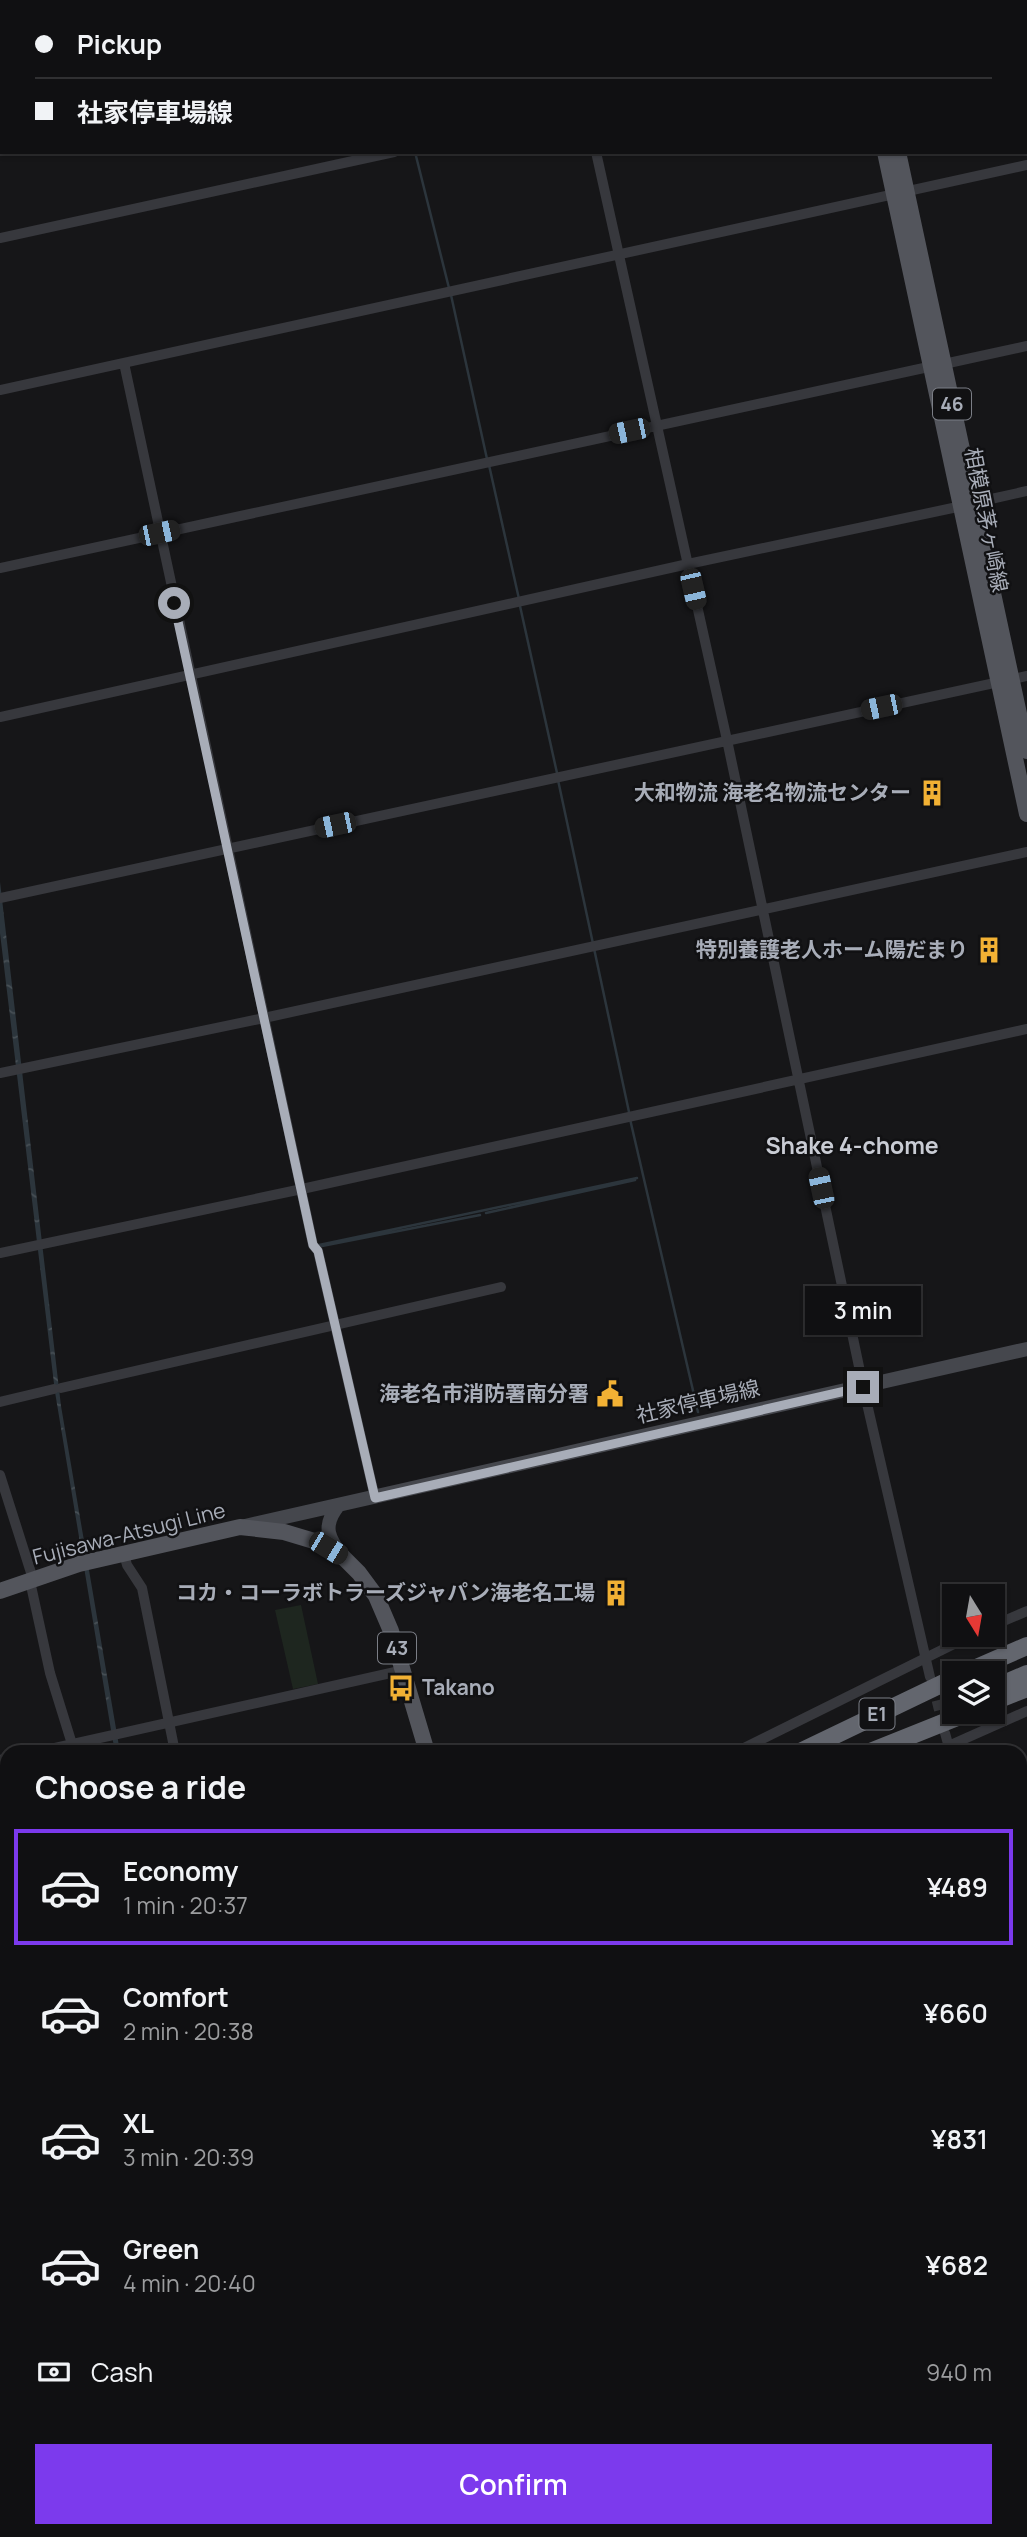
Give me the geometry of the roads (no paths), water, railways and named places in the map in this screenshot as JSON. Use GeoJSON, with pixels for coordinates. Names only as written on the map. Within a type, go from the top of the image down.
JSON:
{"type":"FeatureCollection","features":[{"type":"Feature","properties":{"kind":"highway"},"geometry":{"type":"LineString","coordinates":[[992,1661],[1024,1647]]}},
{"type":"Feature","properties":{"kind":"highway"},"geometry":{"type":"LineString","coordinates":[[1005,1683],[1027,1674]]}},
{"type":"Feature","properties":{"kind":"highway","name":"E1"},"geometry":{"type":"LineString","coordinates":[[815,1745],[942,1684]]}},
{"type":"Feature","properties":{"kind":"highway"},"geometry":{"type":"LineString","coordinates":[[1005,1697],[1027,1688]]}},
{"type":"Feature","properties":{"kind":"highway","name":"E1"},"geometry":{"type":"LineString","coordinates":[[875,1745],[942,1713]]}},
{"type":"Feature","properties":{"kind":"highway"},"geometry":{"type":"LineString","coordinates":[[888,1745],[942,1723]]}},
{"type":"Feature","properties":{"kind":"main road","name":"相模原茅ヶ崎線"},"geometry":{"type":"LineString","coordinates":[[886,154],[901,193]]}},
{"type":"Feature","properties":{"kind":"main road","name":"相模原茅ヶ崎線"},"geometry":{"type":"LineString","coordinates":[[898,154],[901,193],[932,367],[1012,679],[1027,751]]}},
{"type":"Feature","properties":{"kind":"main road","name":"相模原茅ヶ崎線"},"geometry":{"type":"LineString","coordinates":[[1012,679],[1027,814]]}},
{"type":"Feature","properties":{"kind":"main road","name":"社家停車場線"},"geometry":{"type":"LineString","coordinates":[[240,1527],[1027,1349]]}},
{"type":"Feature","properties":{"kind":"main road"},"geometry":{"type":"LineString","coordinates":[[338,1506],[328,1520],[328,1531],[343,1557]]}},
{"type":"Feature","properties":{"kind":"main road"},"geometry":{"type":"LineString","coordinates":[[312,1511],[305,1531],[314,1541]]}},
{"type":"Feature","properties":{"kind":"main road","name":"Fujisawa-Atsugi Line"},"geometry":{"type":"LineString","coordinates":[[0,1591],[84,1563],[240,1527],[284,1532],[314,1541],[343,1557],[364,1579],[382,1608],[404,1670],[425,1745]]}},
{"type":"Feature","properties":{"kind":"street"},"geometry":{"type":"LineString","coordinates":[[0,238],[385,154]]}},
{"type":"Feature","properties":{"kind":"street"},"geometry":{"type":"LineString","coordinates":[[596,154],[727,740],[863,1387],[930,1677]]}},
{"type":"Feature","properties":{"kind":"street"},"geometry":{"type":"LineString","coordinates":[[0,390],[1027,164]]}},
{"type":"Feature","properties":{"kind":"street"},"geometry":{"type":"LineString","coordinates":[[0,569],[1027,346]]}},
{"type":"Feature","properties":{"kind":"street"},"geometry":{"type":"LineString","coordinates":[[124,363],[313,1245],[318,1251],[375,1498]]}},
{"type":"Feature","properties":{"kind":"street"},"geometry":{"type":"LineString","coordinates":[[0,717],[1027,491]]}},
{"type":"Feature","properties":{"kind":"street"},"geometry":{"type":"LineString","coordinates":[[1,898],[1012,679]]}},
{"type":"Feature","properties":{"kind":"street"},"geometry":{"type":"LineString","coordinates":[[0,1073],[1027,852]]}},
{"type":"Feature","properties":{"kind":"street"},"geometry":{"type":"LineString","coordinates":[[0,1253],[1027,1029]]}},
{"type":"Feature","properties":{"kind":"street"},"geometry":{"type":"LineString","coordinates":[[0,1402],[501,1287]]}},
{"type":"Feature","properties":{"kind":"street"},"geometry":{"type":"LineString","coordinates":[[0,1475],[32,1580],[50,1673],[72,1744]]}},
{"type":"Feature","properties":{"kind":"street"},"geometry":{"type":"LineString","coordinates":[[124,1554],[127,1565],[142,1588],[174,1745]]}},
{"type":"Feature","properties":{"kind":"street"},"geometry":{"type":"LineString","coordinates":[[1005,1620],[1027,1611]]}},
{"type":"Feature","properties":{"kind":"street"},"geometry":{"type":"LineString","coordinates":[[750,1745],[946,1647]]}},
{"type":"Feature","properties":{"kind":"street"},"geometry":{"type":"LineString","coordinates":[[68,1745],[404,1670]]}},
{"type":"Feature","properties":{"kind":"street"},"geometry":{"type":"LineString","coordinates":[[957,1745],[1027,1711]]}},
{"type":"Feature","properties":{"kind":"street"},"geometry":{"type":"LineString","coordinates":[[945,1733],[948,1745]]}},
{"type":"Feature","properties":{"kind":"water"},"geometry":{"type":"Polygon","coordinates":[[[0,882],[61,1406],[119,1745],[114,1745],[111,1730],[55,1392],[0,933],[0,882]]]}},
{"type":"Feature","properties":{"kind":"waterway"},"geometry":{"type":"LineString","coordinates":[[416,154],[449,288]]}},
{"type":"Feature","properties":{"kind":"waterway"},"geometry":{"type":"LineString","coordinates":[[451,295],[487,459]]}},
{"type":"Feature","properties":{"kind":"waterway"},"geometry":{"type":"LineString","coordinates":[[489,465],[519,599]]}},
{"type":"Feature","properties":{"kind":"waterway"},"geometry":{"type":"LineString","coordinates":[[520,606],[557,773]]}},
{"type":"Feature","properties":{"kind":"waterway"},"geometry":{"type":"LineString","coordinates":[[558,780],[629,1112]]}},
{"type":"Feature","properties":{"kind":"waterway"},"geometry":{"type":"LineString","coordinates":[[630,1119],[698,1412]]}},
{"type":"Feature","properties":{"kind":"waterway"},"geometry":{"type":"LineString","coordinates":[[319,1245],[637,1178]]}},
{"type":"Feature","properties":{"kind":"waterway"},"geometry":{"type":"LineString","coordinates":[[486,1213],[635,1180]]}},
{"type":"Feature","properties":{"kind":"waterway"},"geometry":{"type":"LineString","coordinates":[[322,1246],[480,1215]]}},
{"type":"Feature","properties":{"kind":"tunnel"},"geometry":{"type":"LineString","coordinates":[[933,1686],[943,1726]]}},
{"type":"Feature","properties":{"kind":"place","name":"大和物流 海老名物流センター"},"geometry":{"type":"Point","coordinates":[932,793]}},
{"type":"Feature","properties":{"kind":"place","name":"特別養護老人ホーム陽だまり"},"geometry":{"type":"Point","coordinates":[989,950]}},
{"type":"Feature","properties":{"kind":"place","name":"海老名市消防署南分署"},"geometry":{"type":"Point","coordinates":[610,1394]}},
{"type":"Feature","properties":{"kind":"place","name":"コカ・コーラボトラーズジャパン海老名工場"},"geometry":{"type":"Point","coordinates":[616,1593]}},
{"type":"Feature","properties":{"kind":"place","name":"Takano"},"geometry":{"type":"Point","coordinates":[401,1688]}},
{"type":"Feature","properties":{"kind":"district","name":"Shake 4-chome"},"geometry":{"type":"Point","coordinates":[852,1146]}}]}
